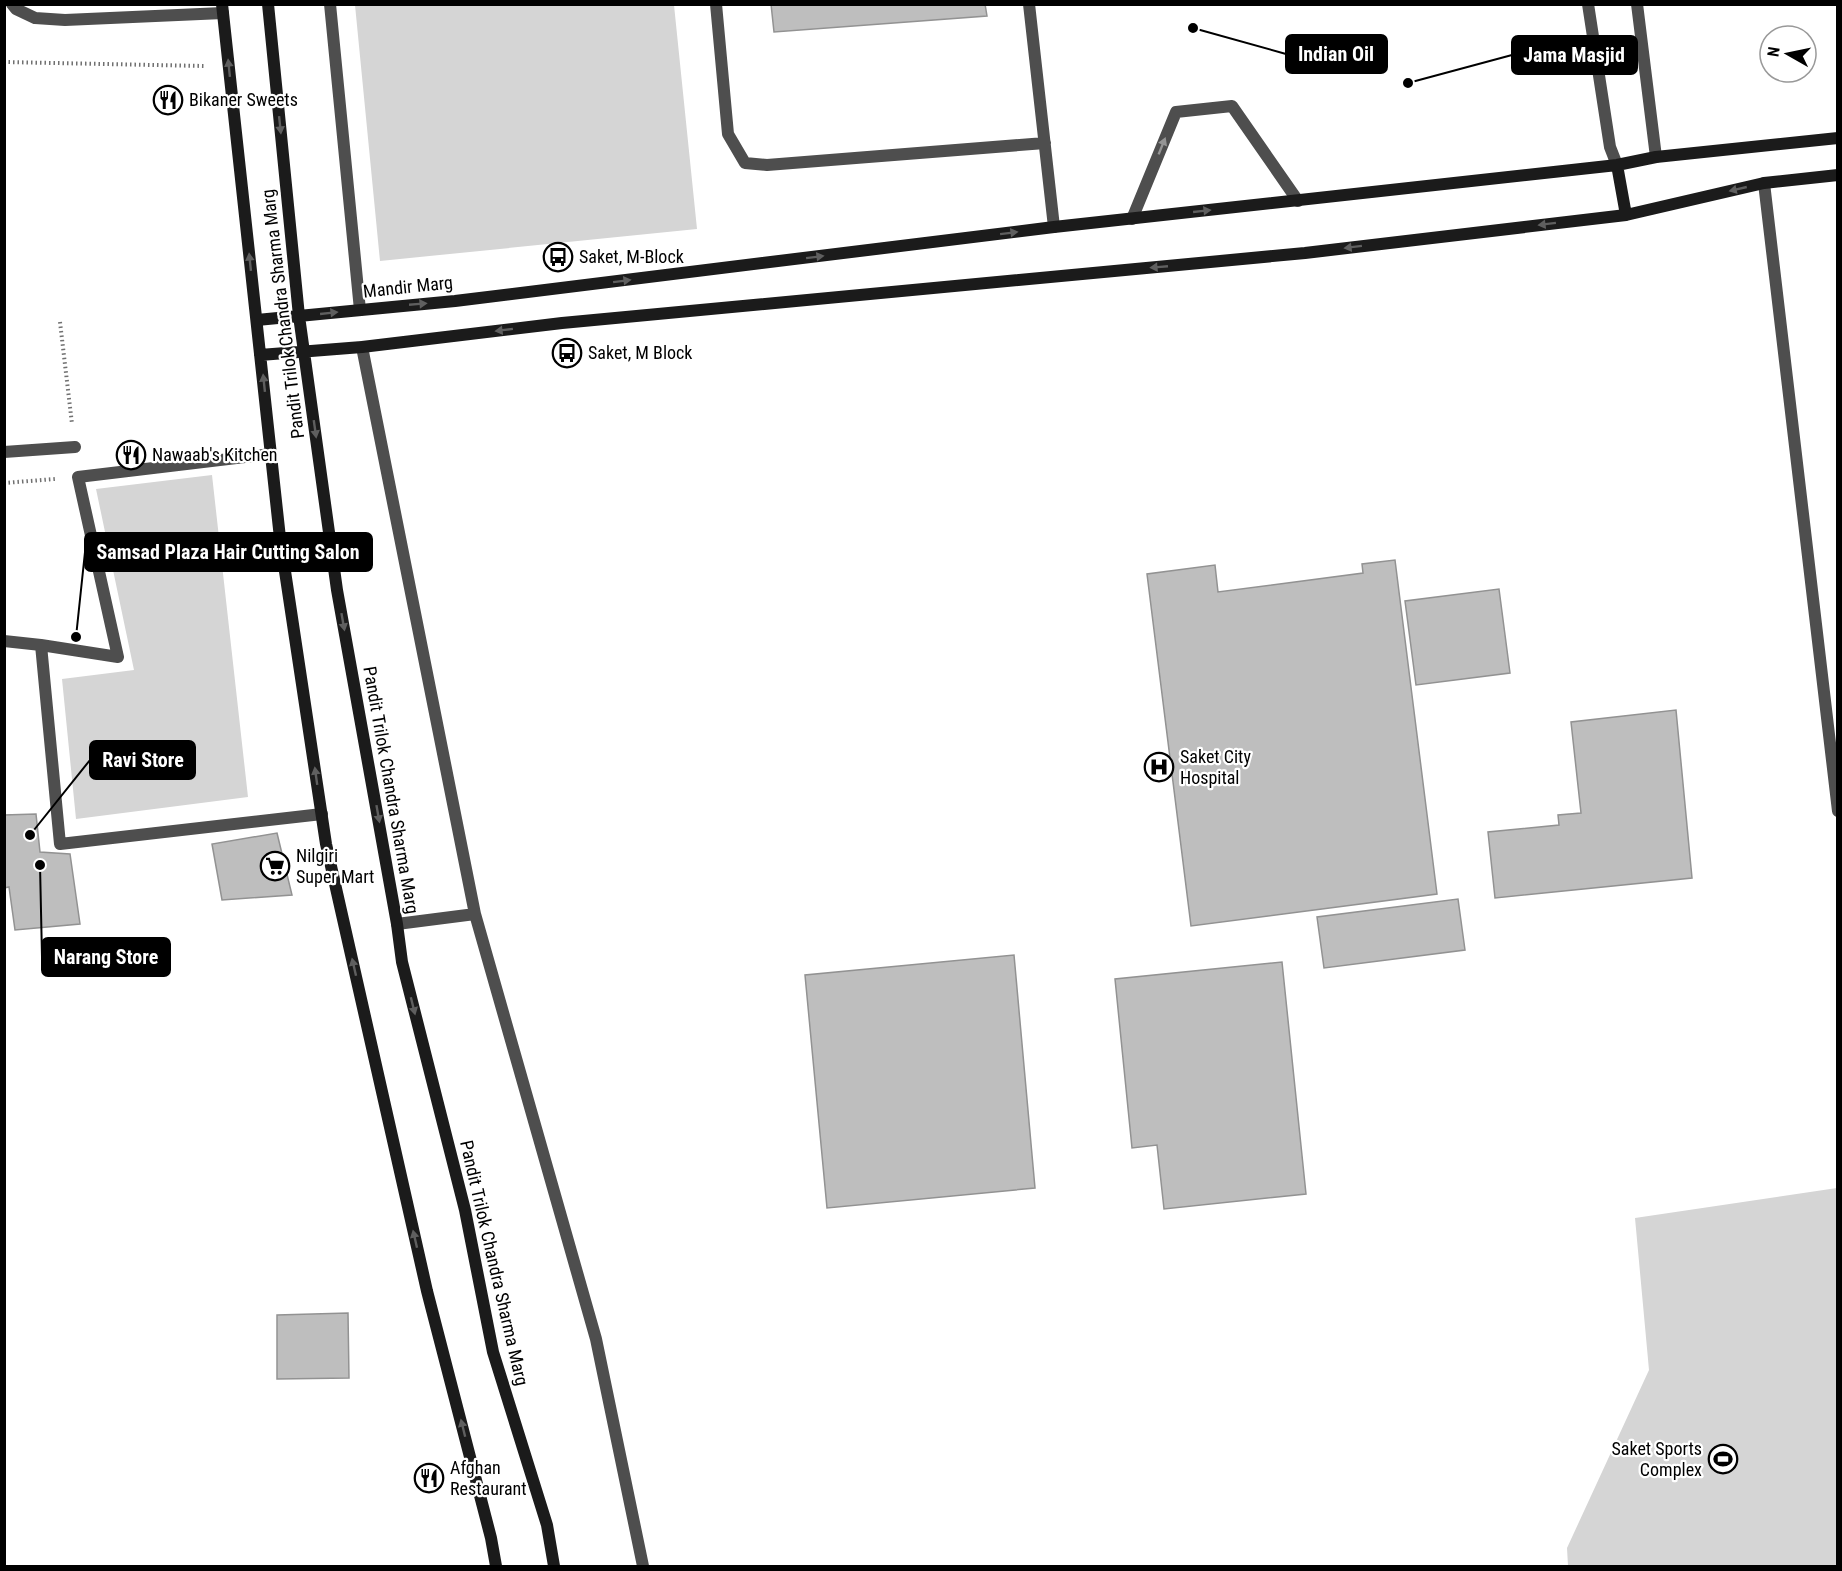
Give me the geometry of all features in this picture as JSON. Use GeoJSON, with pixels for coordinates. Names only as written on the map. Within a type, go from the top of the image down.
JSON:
{"type":"FeatureCollection","features":[{"type":"Feature","properties":{"kind":"main road","name":"Pandit Trilok Chandra Sharma Marg"},"geometry":{"type":"LineString","coordinates":[[268,4],[299,316],[338,590],[402,962],[465,1210],[493,1352],[547,1525],[554,1566]]}},
{"type":"Feature","properties":{"kind":"main road","name":"Pandit Trilok Chandra Sharma Marg"},"geometry":{"type":"LineString","coordinates":[[223,9],[280,538],[328,855],[427,1290],[491,1538],[496,1566]]}},
{"type":"Feature","properties":{"kind":"main road","name":"Mandir Marg"},"geometry":{"type":"LineString","coordinates":[[257,320],[564,288],[1054,227],[1617,165],[1656,157],[1838,138]]}},
{"type":"Feature","properties":{"kind":"main road"},"geometry":{"type":"LineString","coordinates":[[1617,165],[1626,215]]}},
{"type":"Feature","properties":{"kind":"main road"},"geometry":{"type":"LineString","coordinates":[[260,355],[362,347],[562,323],[1305,253],[1626,215],[1764,183],[1838,175]]}},
{"type":"Feature","properties":{"kind":"street"},"geometry":{"type":"LineString","coordinates":[[12,4],[16,9],[35,18],[65,20],[223,9]]}},
{"type":"Feature","properties":{"kind":"street"},"geometry":{"type":"LineString","coordinates":[[330,4],[360,310]]}},
{"type":"Feature","properties":{"kind":"street"},"geometry":{"type":"LineString","coordinates":[[716,4],[728,134],[745,163],[767,165],[1046,143]]}},
{"type":"Feature","properties":{"kind":"street"},"geometry":{"type":"LineString","coordinates":[[1029,4],[1054,227]]}},
{"type":"Feature","properties":{"kind":"street"},"geometry":{"type":"LineString","coordinates":[[1588,4],[1610,147],[1617,165]]}},
{"type":"Feature","properties":{"kind":"street"},"geometry":{"type":"LineString","coordinates":[[1637,4],[1656,157]]}},
{"type":"Feature","properties":{"kind":"street"},"geometry":{"type":"LineString","coordinates":[[1132,219],[1176,112],[1232,106],[1298,201]]}},
{"type":"Feature","properties":{"kind":"street"},"geometry":{"type":"LineString","coordinates":[[1764,183],[1838,811]]}},
{"type":"Feature","properties":{"kind":"street"},"geometry":{"type":"LineString","coordinates":[[362,347],[475,914],[596,1339],[643,1566]]}},
{"type":"Feature","properties":{"kind":"street"},"geometry":{"type":"LineString","coordinates":[[4,452],[75,447]]}},
{"type":"Feature","properties":{"kind":"street"},"geometry":{"type":"LineString","coordinates":[[4,641],[118,657],[78,477],[271,454]]}},
{"type":"Feature","properties":{"kind":"street"},"geometry":{"type":"LineString","coordinates":[[41,645],[60,844],[322,814]]}},
{"type":"Feature","properties":{"kind":"street"},"geometry":{"type":"LineString","coordinates":[[397,924],[475,914]]}},
{"type":"Feature","properties":{"kind":"path"},"geometry":{"type":"LineString","coordinates":[[4,62],[229,66]]}},
{"type":"Feature","properties":{"kind":"shaded area"},"geometry":{"type":"Polygon","coordinates":[[[355,5],[674,5],[697,229],[380,261],[355,5]]]}},
{"type":"Feature","properties":{"kind":"shaded area"},"geometry":{"type":"Polygon","coordinates":[[[212,475],[248,797],[76,819],[62,679],[134,670],[96,489],[212,475]]]}},
{"type":"Feature","properties":{"kind":"shaded area","name":"Saket Sports Complex"},"geometry":{"type":"Polygon","coordinates":[[[1837,1188],[1837,1566],[1568,1566],[1567,1548],[1649,1370],[1635,1218],[1837,1188]]]}},
{"type":"Feature","properties":{"kind":"building"},"geometry":{"type":"Polygon","coordinates":[[[771,4],[985,4],[987,16],[774,32],[771,4]]]}},
{"type":"Feature","properties":{"kind":"building"},"geometry":{"type":"Polygon","coordinates":[[[1395,560],[1437,894],[1191,926],[1147,574],[1215,565],[1218,592],[1363,573],[1362,564],[1395,560]]]}},
{"type":"Feature","properties":{"kind":"building"},"geometry":{"type":"Polygon","coordinates":[[[1499,589],[1510,673],[1416,685],[1405,601],[1499,589]]]}},
{"type":"Feature","properties":{"kind":"building"},"geometry":{"type":"Polygon","coordinates":[[[1676,710],[1692,878],[1495,898],[1488,832],[1559,825],[1558,815],[1581,813],[1571,722],[1676,710]]]}},
{"type":"Feature","properties":{"kind":"building"},"geometry":{"type":"Polygon","coordinates":[[[36,814],[40,852],[70,854],[80,924],[15,930],[9,887],[4,888],[4,815],[36,814]]]}},
{"type":"Feature","properties":{"kind":"building"},"geometry":{"type":"Polygon","coordinates":[[[277,833],[292,895],[222,900],[212,844],[277,833]]]}},
{"type":"Feature","properties":{"kind":"building"},"geometry":{"type":"Polygon","coordinates":[[[1458,899],[1465,950],[1324,968],[1317,917],[1458,899]]]}},
{"type":"Feature","properties":{"kind":"building"},"geometry":{"type":"Polygon","coordinates":[[[1014,955],[1035,1188],[827,1208],[805,975],[1014,955]]]}},
{"type":"Feature","properties":{"kind":"building"},"geometry":{"type":"Polygon","coordinates":[[[1282,962],[1306,1194],[1164,1209],[1157,1145],[1132,1148],[1115,979],[1282,962]]]}},
{"type":"Feature","properties":{"kind":"building"},"geometry":{"type":"Polygon","coordinates":[[[348,1313],[349,1378],[277,1379],[277,1315],[348,1313]]]}},
{"type":"Feature","properties":{"kind":"place","name":"Indian Oil"},"geometry":{"type":"Point","coordinates":[1193,28]}},
{"type":"Feature","properties":{"kind":"place","name":"Jama Masjid"},"geometry":{"type":"Point","coordinates":[1408,83]}},
{"type":"Feature","properties":{"kind":"place","name":"Bikaner Sweets"},"geometry":{"type":"Point","coordinates":[168,100]}},
{"type":"Feature","properties":{"kind":"place","name":"Saket, M-Block"},"geometry":{"type":"Point","coordinates":[558,257]}},
{"type":"Feature","properties":{"kind":"place","name":"Saket, M Block"},"geometry":{"type":"Point","coordinates":[567,353]}},
{"type":"Feature","properties":{"kind":"place","name":"Nawaab's Kitchen"},"geometry":{"type":"Point","coordinates":[131,455]}},
{"type":"Feature","properties":{"kind":"place","name":"Samsad Plaza Hair Cutting Salon"},"geometry":{"type":"Point","coordinates":[76,637]}},
{"type":"Feature","properties":{"kind":"place","name":"Saket City Hospital"},"geometry":{"type":"Point","coordinates":[1159,767]}},
{"type":"Feature","properties":{"kind":"place","name":"Ravi Store"},"geometry":{"type":"Point","coordinates":[30,835]}},
{"type":"Feature","properties":{"kind":"place","name":"Narang Store"},"geometry":{"type":"Point","coordinates":[40,865]}},
{"type":"Feature","properties":{"kind":"place","name":"Nilgiri Super Mart"},"geometry":{"type":"Point","coordinates":[275,866]}},
{"type":"Feature","properties":{"kind":"place","name":"Saket Sports Complex"},"geometry":{"type":"Point","coordinates":[1723,1459]}},
{"type":"Feature","properties":{"kind":"place","name":"Afghan Restaurant"},"geometry":{"type":"Point","coordinates":[429,1478]}}]}
